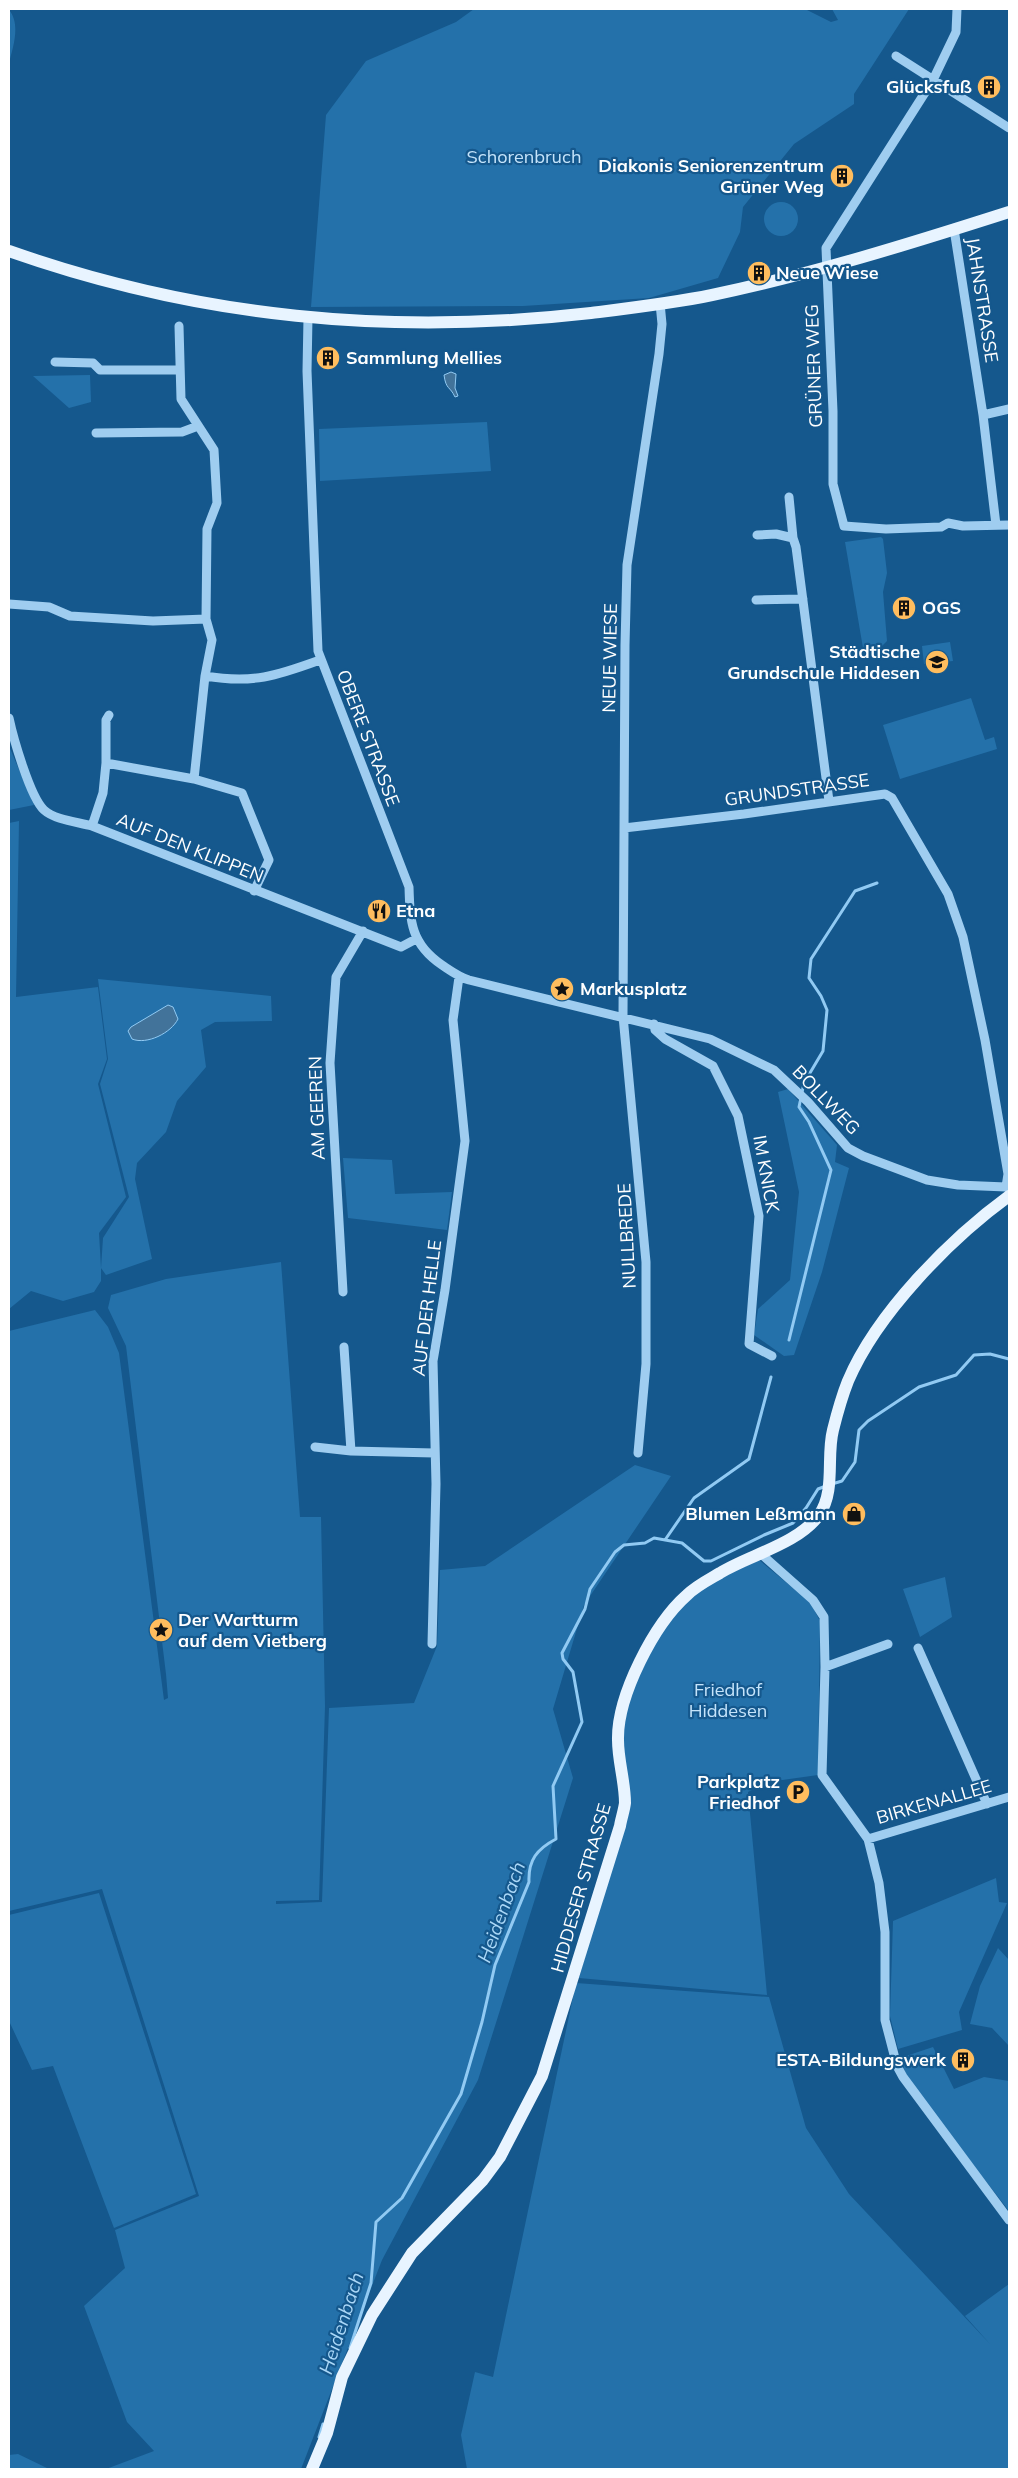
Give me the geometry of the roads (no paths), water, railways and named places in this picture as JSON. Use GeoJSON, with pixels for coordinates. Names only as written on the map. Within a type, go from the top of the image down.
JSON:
{"type":"FeatureCollection","features":[{"type":"Feature","properties":{"kind":"main road"},"geometry":{"type":"LineString","coordinates":[[9,251],[83,275],[164,295],[262,313],[354,322],[442,324],[550,317],[710,295],[827,266],[1009,212]]}},
{"type":"Feature","properties":{"kind":"main road","name":"HIDDESER STRASSE"},"geometry":{"type":"LineString","coordinates":[[312,2469],[327,2433],[342,2377],[372,2315],[412,2253],[483,2180],[500,2157],[542,2076],[620,1826],[625,1804],[618,1740],[619,1727],[630,1681],[657,1632],[686,1596],[722,1571],[804,1530],[812,1523],[824,1505],[830,1478],[832,1432],[848,1382],[858,1360],[892,1310],[934,1262],[1008,1191]]}},
{"type":"Feature","properties":{"kind":"street","name":"GRÜNER WEG"},"geometry":{"type":"LineString","coordinates":[[957,9],[956,32],[933,80],[826,248],[833,484],[844,526],[878,529],[941,527],[948,523],[964,526],[996,525]]}},
{"type":"Feature","properties":{"kind":"street"},"geometry":{"type":"LineString","coordinates":[[896,56],[1009,128]]}},
{"type":"Feature","properties":{"kind":"street","name":"JAHNSTRASSE"},"geometry":{"type":"LineString","coordinates":[[954,229],[983,415],[996,525]]}},
{"type":"Feature","properties":{"kind":"street","name":"NEUE WIESE"},"geometry":{"type":"LineString","coordinates":[[623,1016],[627,565],[659,354],[662,324],[660,303]]}},
{"type":"Feature","properties":{"kind":"street","name":"OBERE STRASSE"},"geometry":{"type":"LineString","coordinates":[[308,318],[312,513],[318,651],[409,887],[410,915],[416,939],[428,956],[459,977],[623,1016]]}},
{"type":"Feature","properties":{"kind":"street"},"geometry":{"type":"LineString","coordinates":[[179,326],[181,399],[214,450],[217,503],[207,529],[206,619],[212,640],[205,676],[194,779]]}},
{"type":"Feature","properties":{"kind":"street"},"geometry":{"type":"LineString","coordinates":[[55,362],[93,363],[100,370],[179,370]]}},
{"type":"Feature","properties":{"kind":"street"},"geometry":{"type":"LineString","coordinates":[[983,415],[1009,409]]}},
{"type":"Feature","properties":{"kind":"street"},"geometry":{"type":"LineString","coordinates":[[96,433],[182,432],[198,426]]}},
{"type":"Feature","properties":{"kind":"street"},"geometry":{"type":"LineString","coordinates":[[789,497],[793,538],[796,547],[830,801]]}},
{"type":"Feature","properties":{"kind":"street"},"geometry":{"type":"LineString","coordinates":[[996,525],[1009,525]]}},
{"type":"Feature","properties":{"kind":"street"},"geometry":{"type":"LineString","coordinates":[[756,535],[776,534],[793,538]]}},
{"type":"Feature","properties":{"kind":"street"},"geometry":{"type":"LineString","coordinates":[[756,600],[803,599]]}},
{"type":"Feature","properties":{"kind":"street"},"geometry":{"type":"LineString","coordinates":[[9,604],[50,607],[70,616],[153,622],[206,619]]}},
{"type":"Feature","properties":{"kind":"street"},"geometry":{"type":"LineString","coordinates":[[205,676],[232,680],[253,680],[276,676],[320,660]]}},
{"type":"Feature","properties":{"kind":"street"},"geometry":{"type":"LineString","coordinates":[[92,826],[103,793],[106,763],[106,720],[109,715]]}},
{"type":"Feature","properties":{"kind":"street","name":"AUF DEN KLIPPEN"},"geometry":{"type":"LineString","coordinates":[[9,718],[32,788],[43,809],[50,814],[92,826],[401,947],[416,939]]}},
{"type":"Feature","properties":{"kind":"street"},"geometry":{"type":"LineString","coordinates":[[106,763],[194,779],[242,793],[269,860],[254,891]]}},
{"type":"Feature","properties":{"kind":"street","name":"GRUNDSTRASSE"},"geometry":{"type":"LineString","coordinates":[[624,828],[744,814],[885,794],[892,798],[948,894],[962,938],[985,1040],[1008,1174],[1008,1191]]}},
{"type":"Feature","properties":{"kind":"street","name":"AM GEEREN"},"geometry":{"type":"LineString","coordinates":[[343,1292],[330,1063],[336,977],[363,931]]}},
{"type":"Feature","properties":{"kind":"street","name":"AUF DER HELLE"},"geometry":{"type":"LineString","coordinates":[[432,1644],[436,1484],[433,1361],[445,1290],[465,1141],[453,1020],[459,977]]}},
{"type":"Feature","properties":{"kind":"street","name":"BOLLWEG"},"geometry":{"type":"LineString","coordinates":[[623,1016],[710,1039],[769,1067],[790,1083],[848,1148],[863,1156],[927,1180],[1008,1191]]}},
{"type":"Feature","properties":{"kind":"street","name":"NULLBREDE"},"geometry":{"type":"LineString","coordinates":[[623,1016],[646,1262],[646,1364],[638,1453]]}},
{"type":"Feature","properties":{"kind":"street","name":"IM KNICK"},"geometry":{"type":"LineString","coordinates":[[654,1024],[655,1030],[666,1039],[713,1066],[738,1116],[759,1216],[749,1344],[772,1356]]}},
{"type":"Feature","properties":{"kind":"street"},"geometry":{"type":"LineString","coordinates":[[344,1347],[351,1451]]}},
{"type":"Feature","properties":{"kind":"street"},"geometry":{"type":"LineString","coordinates":[[315,1447],[351,1451],[434,1453]]}},
{"type":"Feature","properties":{"kind":"street"},"geometry":{"type":"LineString","coordinates":[[760,1553],[813,1600],[824,1618],[825,1667],[822,1775],[868,1839],[879,1884],[886,1940],[885,2020],[897,2066],[903,2078],[1009,2220]]}},
{"type":"Feature","properties":{"kind":"street"},"geometry":{"type":"LineString","coordinates":[[825,1667],[888,1644]]}},
{"type":"Feature","properties":{"kind":"street"},"geometry":{"type":"LineString","coordinates":[[918,1648],[987,1804]]}},
{"type":"Feature","properties":{"kind":"street","name":"BIRKENALLEE"},"geometry":{"type":"LineString","coordinates":[[868,1839],[1009,1797]]}},
{"type":"Feature","properties":{"kind":"waterway"},"geometry":{"type":"LineString","coordinates":[[789,1340],[831,1170],[809,1122],[799,1107],[804,1083],[823,1051],[827,1010],[821,996],[809,978],[811,959],[855,891],[877,883]]}},
{"type":"Feature","properties":{"kind":"waterway","name":"Heidenbach"},"geometry":{"type":"LineString","coordinates":[[832,1484],[842,1481],[855,1462],[859,1430],[868,1421],[919,1387],[956,1375],[974,1355],[990,1354],[1009,1359]]}},
{"type":"Feature","properties":{"kind":"waterway"},"geometry":{"type":"LineString","coordinates":[[665,1540],[694,1498],[749,1459],[771,1377]]}},
{"type":"Feature","properties":{"kind":"waterway","name":"Heidenbach"},"geometry":{"type":"LineString","coordinates":[[350,2348],[371,2283],[376,2222],[402,2198],[461,2094],[482,2022],[495,1965],[529,1882],[532,1861],[539,1851],[556,1839],[553,1786],[582,1722],[573,1672],[563,1659],[562,1653],[585,1609],[590,1589],[615,1552],[624,1545],[645,1543],[654,1538],[682,1543],[704,1561],[711,1561],[793,1523],[806,1508],[818,1489],[826,1486]]}},
{"type":"Feature","properties":{"kind":"waterway","name":"Heidenbach"},"geometry":{"type":"LineString","coordinates":[[319,2437],[323,2424]]}},
{"type":"Feature","properties":{"kind":"place","name":"Glücksfuß"},"geometry":{"type":"Point","coordinates":[989,87]}},
{"type":"Feature","properties":{"kind":"place","name":"Diakonis Seniorenzentrum Grüner Weg"},"geometry":{"type":"Point","coordinates":[842,176]}},
{"type":"Feature","properties":{"kind":"place","name":"Neue Wiese"},"geometry":{"type":"Point","coordinates":[759,273]}},
{"type":"Feature","properties":{"kind":"place","name":"Sammlung Mellies"},"geometry":{"type":"Point","coordinates":[328,358]}},
{"type":"Feature","properties":{"kind":"place","name":"OGS"},"geometry":{"type":"Point","coordinates":[904,608]}},
{"type":"Feature","properties":{"kind":"place","name":"Städtische Grundschule Hiddesen"},"geometry":{"type":"Point","coordinates":[937,662]}},
{"type":"Feature","properties":{"kind":"place","name":"Etna"},"geometry":{"type":"Point","coordinates":[379,911]}},
{"type":"Feature","properties":{"kind":"place","name":"Markusplatz"},"geometry":{"type":"Point","coordinates":[562,989]}},
{"type":"Feature","properties":{"kind":"place","name":"Blumen Leßmann"},"geometry":{"type":"Point","coordinates":[854,1514]}},
{"type":"Feature","properties":{"kind":"place","name":"Der Wartturm auf dem Vietberg"},"geometry":{"type":"Point","coordinates":[161,1630]}},
{"type":"Feature","properties":{"kind":"place","name":"Parkplatz Friedhof"},"geometry":{"type":"Point","coordinates":[798,1792]}},
{"type":"Feature","properties":{"kind":"place","name":"ESTA-Bildungswerk"},"geometry":{"type":"Point","coordinates":[963,2060]}},
{"type":"Feature","properties":{"kind":"park label","name":"Schorenbruch"},"geometry":{"type":"Point","coordinates":[524,157]}},
{"type":"Feature","properties":{"kind":"park label","name":"Friedhof Hiddesen"},"geometry":{"type":"Point","coordinates":[728,1700]}}]}
